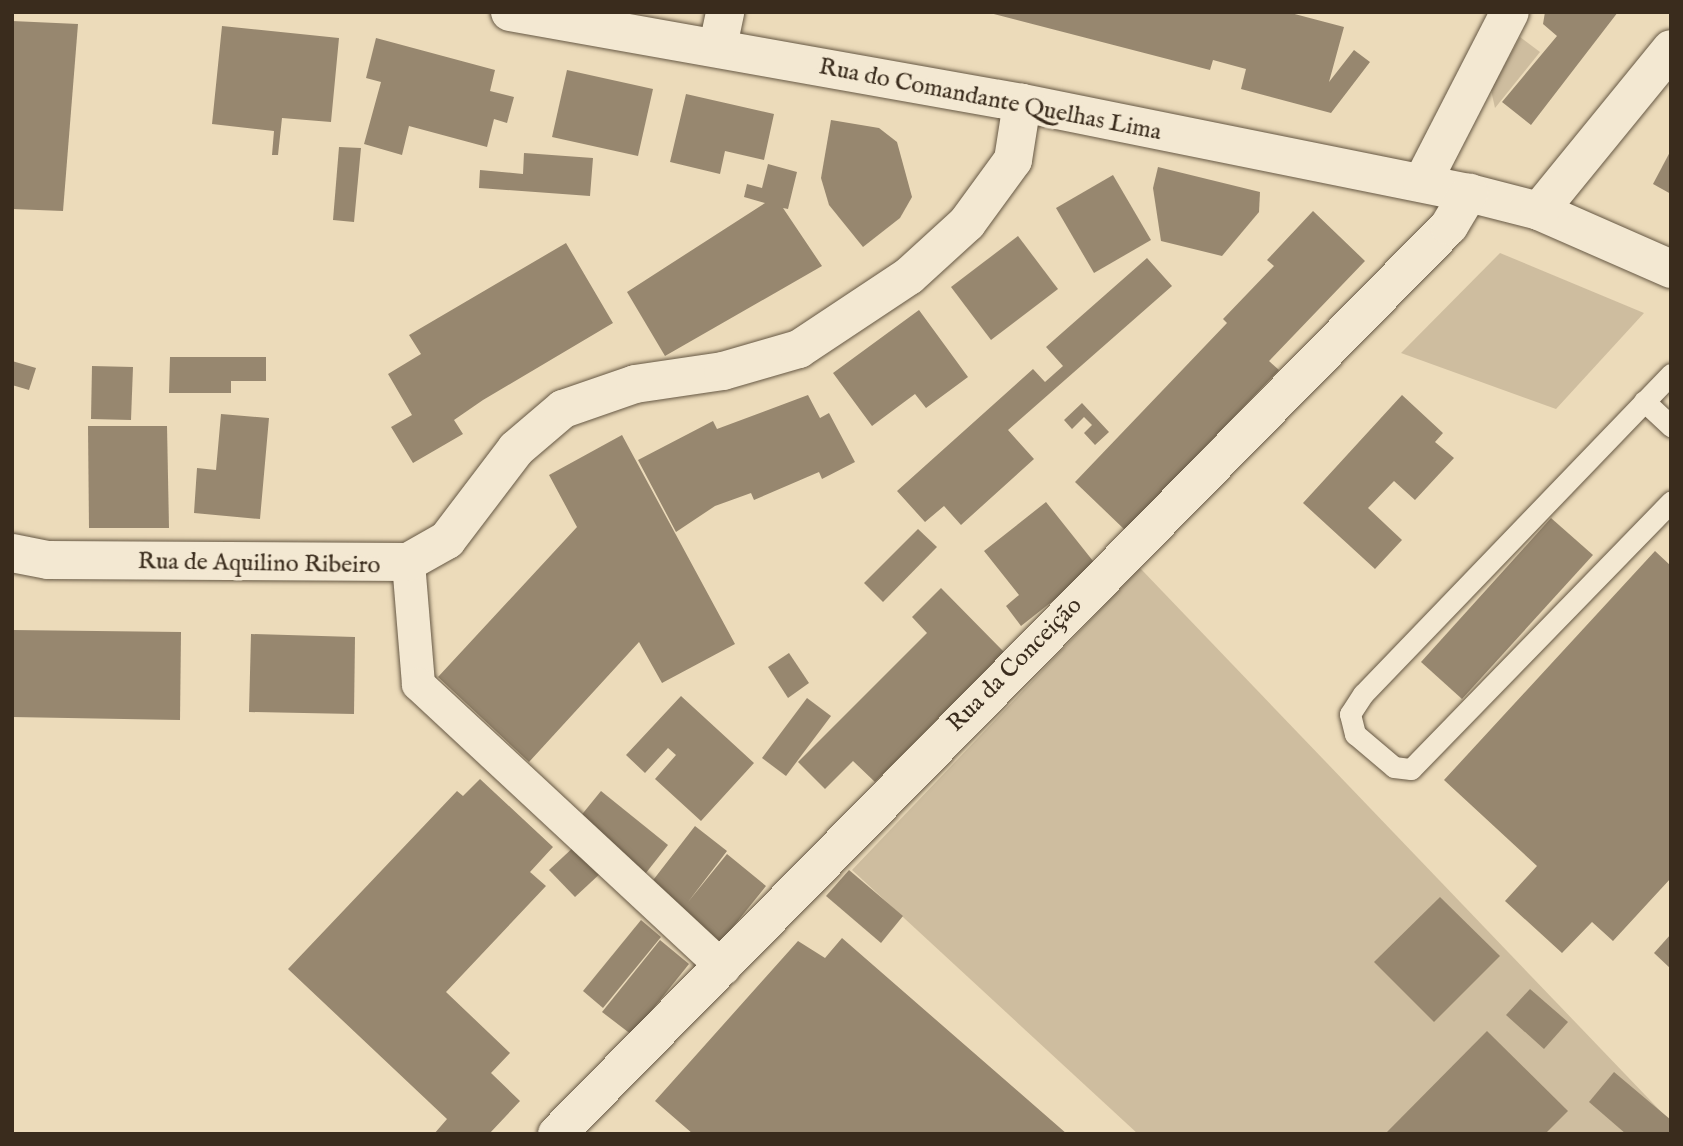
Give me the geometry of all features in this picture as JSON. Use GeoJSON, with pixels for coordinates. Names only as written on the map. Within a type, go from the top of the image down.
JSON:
{"type":"FeatureCollection","features":[{"type":"Feature","properties":{"kind":"street","name":"Rua do Comandante Quelhas Lima"},"geometry":{"type":"LineString","coordinates":[[510,12],[722,29],[1022,103],[1469,193],[1539,211],[1671,270]]}},
{"type":"Feature","properties":{"kind":"street"},"geometry":{"type":"LineString","coordinates":[[1422,183],[1510,12]]}},
{"type":"Feature","properties":{"kind":"street"},"geometry":{"type":"LineString","coordinates":[[1539,211],[1671,49]]}},
{"type":"Feature","properties":{"kind":"street","name":"Rua de Aquilino Ribeiro"},"geometry":{"type":"LineString","coordinates":[[12,553],[61,561],[408,562],[447,540],[516,449],[563,409],[635,384],[723,371],[799,349],[909,276],[967,223],[1013,160],[1022,103]]}},
{"type":"Feature","properties":{"kind":"street","name":"Rua da Conceição"},"geometry":{"type":"LineString","coordinates":[[557,1134],[724,968],[891,789],[1448,226],[1469,193]]}},
{"type":"Feature","properties":{"kind":"street"},"geometry":{"type":"LineString","coordinates":[[408,562],[418,684],[724,968]]}},
{"type":"Feature","properties":{"kind":"lane"},"geometry":{"type":"LineString","coordinates":[[1671,374],[1363,694],[1350,713],[1355,734],[1394,767],[1411,769],[1671,502]]}},
{"type":"Feature","properties":{"kind":"lane"},"geometry":{"type":"LineString","coordinates":[[1644,401],[1671,426]]}},
{"type":"Feature","properties":{"kind":"shaded area"},"geometry":{"type":"Polygon","coordinates":[[[1520,37],[1540,52],[1495,108],[1491,90],[1520,37]]]}},
{"type":"Feature","properties":{"kind":"shaded area"},"geometry":{"type":"Polygon","coordinates":[[[1500,253],[1644,313],[1556,409],[1401,353],[1500,253]]]}},
{"type":"Feature","properties":{"kind":"shaded area"},"geometry":{"type":"Polygon","coordinates":[[[1140,568],[1671,1122],[1671,1134],[1138,1134],[852,870],[1140,568]]]}},
{"type":"Feature","properties":{"kind":"building"},"geometry":{"type":"Polygon","coordinates":[[[986,12],[1287,12],[1344,27],[1329,82],[1354,50],[1370,62],[1331,113],[1241,89],[1246,69],[1213,60],[1210,70],[986,12]]]}},
{"type":"Feature","properties":{"kind":"building"},"geometry":{"type":"Polygon","coordinates":[[[1545,12],[1618,12],[1531,125],[1502,102],[1557,36],[1543,24],[1545,12]]]}},
{"type":"Feature","properties":{"kind":"building"},"geometry":{"type":"Polygon","coordinates":[[[12,21],[78,24],[63,211],[12,209],[12,21]]]}},
{"type":"Feature","properties":{"kind":"building"},"geometry":{"type":"Polygon","coordinates":[[[222,26],[339,38],[331,122],[282,118],[278,155],[272,155],[274,131],[212,124],[222,26]]]}},
{"type":"Feature","properties":{"kind":"building"},"geometry":{"type":"Polygon","coordinates":[[[376,38],[495,70],[490,91],[514,97],[507,123],[494,119],[487,147],[409,126],[402,155],[364,144],[381,82],[366,78],[376,38]]]}},
{"type":"Feature","properties":{"kind":"building"},"geometry":{"type":"Polygon","coordinates":[[[567,70],[653,89],[638,156],[552,137],[567,70]]]}},
{"type":"Feature","properties":{"kind":"building"},"geometry":{"type":"Polygon","coordinates":[[[686,94],[774,114],[764,160],[725,151],[720,174],[670,162],[686,94]]]}},
{"type":"Feature","properties":{"kind":"building"},"geometry":{"type":"Polygon","coordinates":[[[831,120],[879,128],[897,142],[912,197],[900,218],[863,247],[829,205],[821,178],[831,120]]]}},
{"type":"Feature","properties":{"kind":"building"},"geometry":{"type":"Polygon","coordinates":[[[339,147],[361,148],[354,222],[333,220],[339,147]]]}},
{"type":"Feature","properties":{"kind":"building"},"geometry":{"type":"Polygon","coordinates":[[[1671,150],[1671,194],[1653,184],[1671,150]]]}},
{"type":"Feature","properties":{"kind":"building"},"geometry":{"type":"Polygon","coordinates":[[[524,153],[593,158],[590,196],[479,188],[480,170],[523,174],[524,153]]]}},
{"type":"Feature","properties":{"kind":"building"},"geometry":{"type":"Polygon","coordinates":[[[768,164],[797,172],[788,209],[783,208],[822,266],[665,356],[627,292],[765,203],[744,197],[747,184],[762,188],[768,164]]]}},
{"type":"Feature","properties":{"kind":"building"},"geometry":{"type":"Polygon","coordinates":[[[1158,167],[1260,192],[1259,212],[1222,256],[1161,241],[1153,188],[1158,167]]]}},
{"type":"Feature","properties":{"kind":"building"},"geometry":{"type":"Polygon","coordinates":[[[1113,175],[1151,240],[1094,273],[1056,208],[1113,175]]]}},
{"type":"Feature","properties":{"kind":"building"},"geometry":{"type":"Polygon","coordinates":[[[1313,211],[1365,261],[1269,361],[1279,370],[1125,530],[1075,482],[1227,323],[1223,319],[1274,266],[1267,260],[1313,211]]]}},
{"type":"Feature","properties":{"kind":"building"},"geometry":{"type":"Polygon","coordinates":[[[1018,236],[1058,289],[991,340],[951,287],[1018,236]]]}},
{"type":"Feature","properties":{"kind":"building"},"geometry":{"type":"Polygon","coordinates":[[[566,243],[613,323],[454,420],[463,434],[413,463],[391,427],[412,415],[388,374],[421,354],[409,335],[566,243]]]}},
{"type":"Feature","properties":{"kind":"building"},"geometry":{"type":"Polygon","coordinates":[[[1147,258],[1172,286],[1008,430],[1034,459],[961,525],[944,506],[925,522],[897,491],[1033,369],[1045,382],[1063,366],[1046,347],[1147,258]]]}},
{"type":"Feature","properties":{"kind":"building"},"geometry":{"type":"Polygon","coordinates":[[[919,310],[968,377],[926,408],[915,394],[872,426],[833,373],[919,310]]]}},
{"type":"Feature","properties":{"kind":"building"},"geometry":{"type":"Polygon","coordinates":[[[170,357],[266,357],[266,381],[231,381],[231,393],[169,393],[170,357]]]}},
{"type":"Feature","properties":{"kind":"building"},"geometry":{"type":"Polygon","coordinates":[[[12,361],[36,368],[29,390],[12,385],[12,361]]]}},
{"type":"Feature","properties":{"kind":"building"},"geometry":{"type":"Polygon","coordinates":[[[92,366],[133,367],[131,420],[91,419],[92,366]]]}},
{"type":"Feature","properties":{"kind":"building"},"geometry":{"type":"Polygon","coordinates":[[[808,395],[820,418],[829,413],[855,462],[822,479],[819,472],[754,500],[751,493],[715,506],[676,532],[638,460],[713,421],[717,429],[808,395]]]}},
{"type":"Feature","properties":{"kind":"building"},"geometry":{"type":"Polygon","coordinates":[[[1402,395],[1443,433],[1435,442],[1454,458],[1415,500],[1394,481],[1368,508],[1402,540],[1375,569],[1303,503],[1402,395]]]}},
{"type":"Feature","properties":{"kind":"building"},"geometry":{"type":"Polygon","coordinates":[[[1082,403],[1109,432],[1095,445],[1084,433],[1092,425],[1084,417],[1072,429],[1064,420],[1082,403]]]}},
{"type":"Feature","properties":{"kind":"building"},"geometry":{"type":"Polygon","coordinates":[[[221,414],[269,418],[260,519],[194,513],[197,468],[216,470],[221,414]]]}},
{"type":"Feature","properties":{"kind":"building"},"geometry":{"type":"Polygon","coordinates":[[[88,426],[167,426],[169,528],[89,528],[88,426]]]}},
{"type":"Feature","properties":{"kind":"building"},"geometry":{"type":"Polygon","coordinates":[[[622,435],[735,644],[662,683],[639,642],[529,762],[438,677],[577,527],[549,475],[622,435]]]}},
{"type":"Feature","properties":{"kind":"building"},"geometry":{"type":"Polygon","coordinates":[[[1046,502],[1097,566],[1021,626],[1006,606],[1019,595],[984,551],[1046,502]]]}},
{"type":"Feature","properties":{"kind":"building"},"geometry":{"type":"Polygon","coordinates":[[[1551,518],[1593,555],[1462,699],[1421,662],[1551,518]]]}},
{"type":"Feature","properties":{"kind":"building"},"geometry":{"type":"Polygon","coordinates":[[[918,529],[937,547],[883,602],[864,583],[918,529]]]}},
{"type":"Feature","properties":{"kind":"building"},"geometry":{"type":"Polygon","coordinates":[[[1655,551],[1671,566],[1671,878],[1613,941],[1592,922],[1562,953],[1505,901],[1537,866],[1444,780],[1655,551]]]}},
{"type":"Feature","properties":{"kind":"building"},"geometry":{"type":"Polygon","coordinates":[[[941,588],[1004,652],[875,782],[853,761],[825,789],[798,762],[927,633],[912,617],[941,588]]]}},
{"type":"Feature","properties":{"kind":"building"},"geometry":{"type":"Polygon","coordinates":[[[12,630],[181,632],[180,720],[12,717],[12,630]]]}},
{"type":"Feature","properties":{"kind":"building"},"geometry":{"type":"Polygon","coordinates":[[[251,634],[355,637],[354,714],[249,712],[251,634]]]}},
{"type":"Feature","properties":{"kind":"building"},"geometry":{"type":"Polygon","coordinates":[[[789,653],[809,683],[788,698],[768,667],[789,653]]]}},
{"type":"Feature","properties":{"kind":"building"},"geometry":{"type":"Polygon","coordinates":[[[681,696],[754,763],[701,821],[655,779],[676,755],[668,748],[645,773],[626,755],[681,696]]]}},
{"type":"Feature","properties":{"kind":"building"},"geometry":{"type":"Polygon","coordinates":[[[807,698],[831,716],[786,776],[762,758],[807,698]]]}},
{"type":"Feature","properties":{"kind":"building"},"geometry":{"type":"Polygon","coordinates":[[[480,779],[553,847],[530,872],[546,886],[446,992],[510,1053],[491,1073],[520,1101],[489,1134],[434,1134],[447,1119],[288,969],[457,791],[463,796],[480,779]]]}},
{"type":"Feature","properties":{"kind":"building"},"geometry":{"type":"Polygon","coordinates":[[[601,791],[668,845],[642,878],[575,823],[601,791]]]}},
{"type":"Feature","properties":{"kind":"building"},"geometry":{"type":"Polygon","coordinates":[[[695,826],[727,851],[688,902],[727,854],[766,886],[716,948],[647,888],[695,826]]]}},
{"type":"Feature","properties":{"kind":"building"},"geometry":{"type":"Polygon","coordinates":[[[577,844],[603,871],[575,897],[549,870],[577,844]]]}},
{"type":"Feature","properties":{"kind":"building"},"geometry":{"type":"Polygon","coordinates":[[[849,870],[903,916],[881,943],[826,896],[849,870]]]}},
{"type":"Feature","properties":{"kind":"building"},"geometry":{"type":"Polygon","coordinates":[[[1440,897],[1500,956],[1434,1022],[1374,962],[1440,897]]]}},
{"type":"Feature","properties":{"kind":"building"},"geometry":{"type":"Polygon","coordinates":[[[641,920],[661,937],[603,1008],[583,991],[641,920]]]}},
{"type":"Feature","properties":{"kind":"building"},"geometry":{"type":"Polygon","coordinates":[[[1671,934],[1671,969],[1654,953],[1671,934]]]}},
{"type":"Feature","properties":{"kind":"building"},"geometry":{"type":"Polygon","coordinates":[[[842,938],[1067,1134],[693,1134],[655,1101],[798,941],[825,958],[842,938]]]}},
{"type":"Feature","properties":{"kind":"building"},"geometry":{"type":"Polygon","coordinates":[[[660,940],[689,964],[632,1035],[602,1012],[660,940]]]}},
{"type":"Feature","properties":{"kind":"building"},"geometry":{"type":"Polygon","coordinates":[[[1530,989],[1568,1022],[1544,1049],[1506,1015],[1530,989]]]}},
{"type":"Feature","properties":{"kind":"building"},"geometry":{"type":"Polygon","coordinates":[[[1487,1031],[1568,1111],[1545,1134],[1385,1134],[1487,1031]]]}},
{"type":"Feature","properties":{"kind":"building"},"geometry":{"type":"Polygon","coordinates":[[[1614,1072],[1671,1120],[1671,1134],[1626,1134],[1589,1102],[1614,1072]]]}}]}
